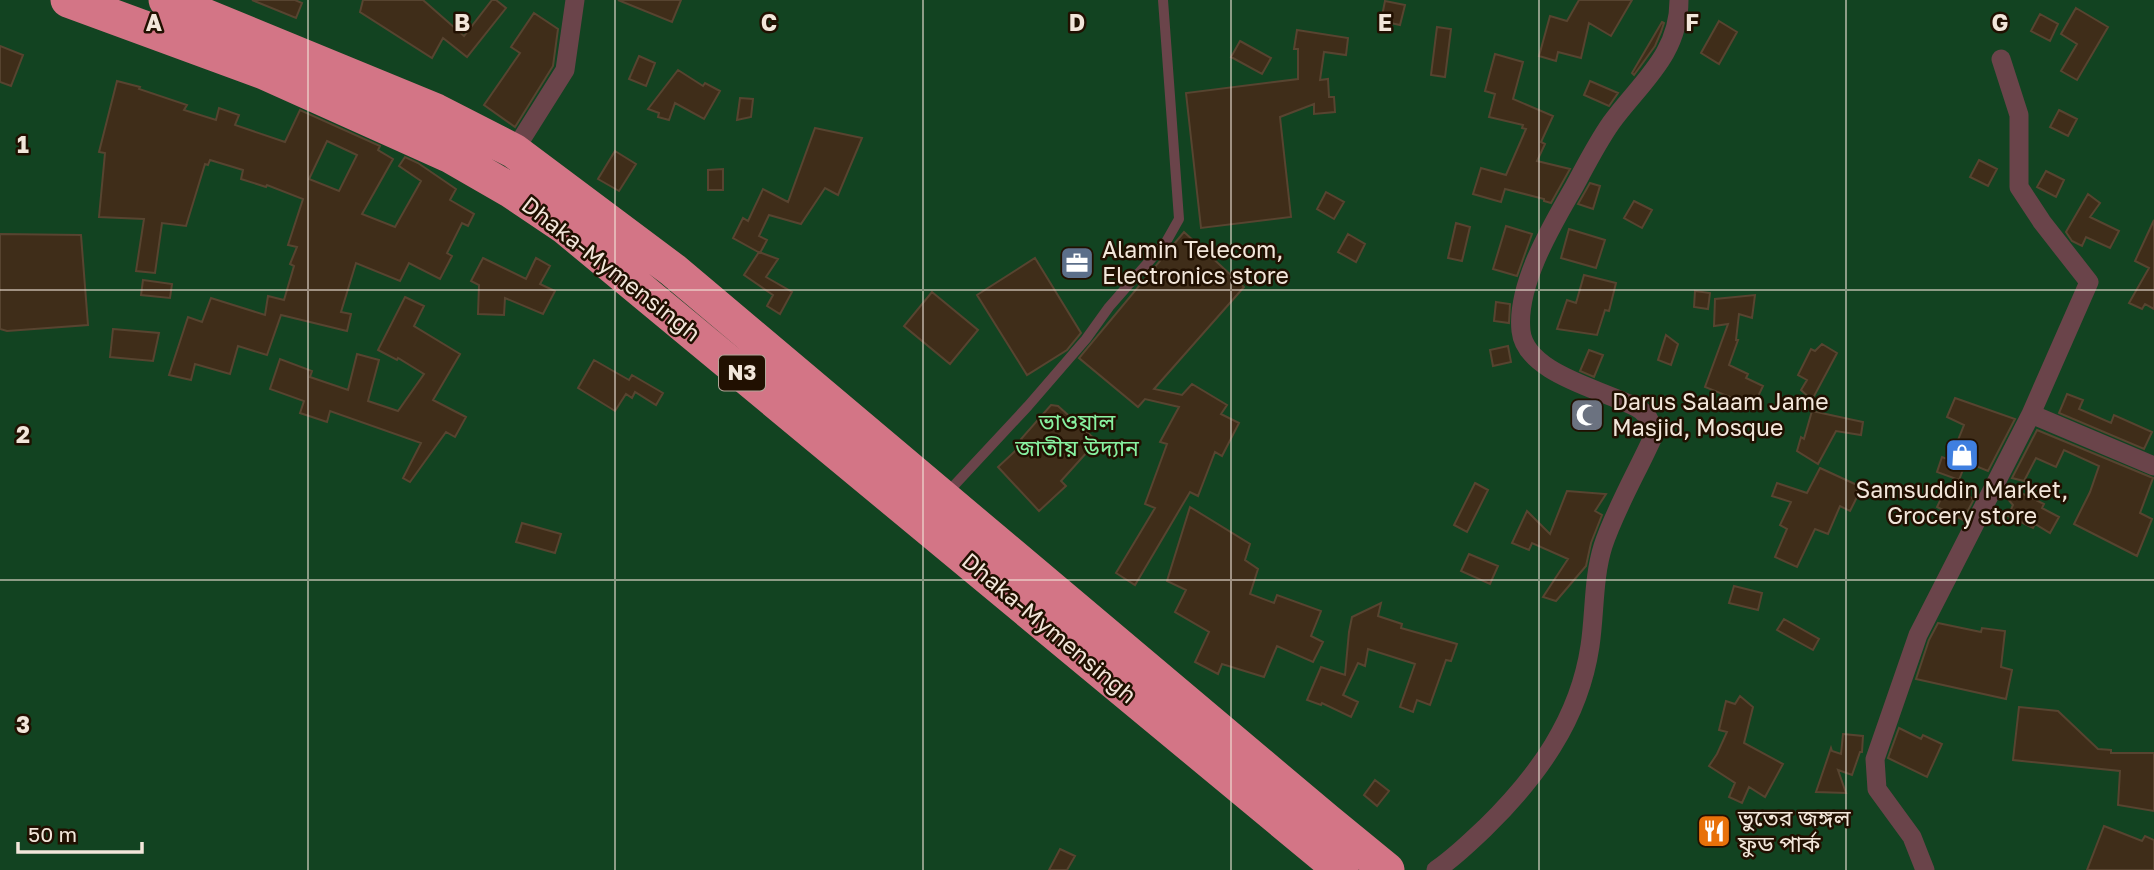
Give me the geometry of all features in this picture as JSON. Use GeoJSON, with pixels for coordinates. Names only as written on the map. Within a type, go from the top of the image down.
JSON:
{"type":"FeatureCollection","features":[{"type":"Feature","properties":{"kind":"highway","name":"Dhaka-Mymensingh"},"geometry":{"type":"LineString","coordinates":[[68,0],[264,72],[451,156],[510,190],[565,228],[1341,870]]}},
{"type":"Feature","properties":{"kind":"highway","name":"Dhaka-Mymensingh"},"geometry":{"type":"LineString","coordinates":[[166,0],[436,111],[514,151],[673,270],[1387,870]]}},
{"type":"Feature","properties":{"kind":"street"},"geometry":{"type":"LineString","coordinates":[[514,151],[565,70],[575,0]]}},
{"type":"Feature","properties":{"kind":"street"},"geometry":{"type":"LineString","coordinates":[[1436,870],[1451,860],[1502,812],[1535,775],[1559,738],[1580,692],[1590,648],[1598,566],[1603,544],[1652,439],[1651,423],[1639,409],[1566,378],[1535,357],[1526,346],[1521,333],[1521,317],[1536,260],[1550,228],[1600,139],[1659,66],[1679,19],[1679,0]]}},
{"type":"Feature","properties":{"kind":"street"},"geometry":{"type":"LineString","coordinates":[[1925,870],[1912,837],[1877,789],[1875,759],[1918,635],[2031,414],[2089,282],[2042,222],[2019,187],[2020,115],[2001,59]]}},
{"type":"Feature","properties":{"kind":"street"},"geometry":{"type":"LineString","coordinates":[[2031,414],[2154,466]]}},
{"type":"Feature","properties":{"kind":"lane"},"geometry":{"type":"LineString","coordinates":[[943,498],[1086,340],[1109,307],[1166,242],[1179,219],[1163,0]]}},
{"type":"Feature","properties":{"kind":"green space","name":"ভাওয়াল জাতীয় উদ্যান"},"geometry":{"type":"Polygon","coordinates":[[[0,0],[2154,0],[2154,870],[0,870],[0,0]]]}},
{"type":"Feature","properties":{"kind":"building"},"geometry":{"type":"Polygon","coordinates":[[[252,0],[295,0],[302,3],[296,18],[252,0]]]}},
{"type":"Feature","properties":{"kind":"building"},"geometry":{"type":"Polygon","coordinates":[[[363,0],[423,0],[464,36],[492,0],[506,8],[467,57],[443,38],[432,58],[360,12],[363,0]]]}},
{"type":"Feature","properties":{"kind":"building"},"geometry":{"type":"Polygon","coordinates":[[[618,0],[681,0],[672,22],[618,0]]]}},
{"type":"Feature","properties":{"kind":"building"},"geometry":{"type":"Polygon","coordinates":[[[1579,0],[1632,0],[1611,36],[1589,23],[1581,58],[1558,52],[1556,61],[1539,56],[1550,16],[1567,21],[1579,0]]]}},
{"type":"Feature","properties":{"kind":"building"},"geometry":{"type":"Polygon","coordinates":[[[1385,1],[1405,5],[1400,25],[1381,21],[1385,1]]]}},
{"type":"Feature","properties":{"kind":"building"},"geometry":{"type":"Polygon","coordinates":[[[2076,8],[2108,27],[2077,80],[2061,71],[2077,44],[2061,34],[2076,8]]]}},
{"type":"Feature","properties":{"kind":"building"},"geometry":{"type":"Polygon","coordinates":[[[534,13],[558,29],[553,66],[515,127],[484,105],[520,53],[511,47],[534,13]]]}},
{"type":"Feature","properties":{"kind":"building"},"geometry":{"type":"Polygon","coordinates":[[[2040,14],[2058,24],[2050,41],[2031,31],[2040,14]]]}},
{"type":"Feature","properties":{"kind":"building"},"geometry":{"type":"Polygon","coordinates":[[[1719,21],[1737,32],[1719,64],[1701,53],[1719,21]]]}},
{"type":"Feature","properties":{"kind":"building"},"geometry":{"type":"Polygon","coordinates":[[[1662,22],[1664,23],[1655,46],[1634,75],[1632,73],[1662,22]]]}},
{"type":"Feature","properties":{"kind":"building"},"geometry":{"type":"Polygon","coordinates":[[[1437,27],[1451,29],[1445,77],[1431,75],[1437,27]]]}},
{"type":"Feature","properties":{"kind":"building"},"geometry":{"type":"Polygon","coordinates":[[[1297,30],[1348,38],[1346,55],[1324,52],[1320,80],[1328,79],[1329,97],[1334,97],[1335,112],[1314,114],[1314,104],[1280,117],[1291,217],[1201,228],[1186,93],[1298,79],[1298,49],[1294,49],[1297,30]]]}},
{"type":"Feature","properties":{"kind":"building"},"geometry":{"type":"Polygon","coordinates":[[[1240,41],[1271,58],[1262,74],[1231,57],[1240,41]]]}},
{"type":"Feature","properties":{"kind":"building"},"geometry":{"type":"Polygon","coordinates":[[[0,46],[23,55],[11,86],[0,82],[0,46]]]}},
{"type":"Feature","properties":{"kind":"building"},"geometry":{"type":"Polygon","coordinates":[[[1495,54],[1523,62],[1513,99],[1553,116],[1541,142],[1545,144],[1537,161],[1570,169],[1551,203],[1505,189],[1501,202],[1473,194],[1481,168],[1506,175],[1526,129],[1522,128],[1523,125],[1489,117],[1495,94],[1485,91],[1495,54]]]}},
{"type":"Feature","properties":{"kind":"building"},"geometry":{"type":"Polygon","coordinates":[[[639,56],[655,63],[646,86],[629,79],[639,56]]]}},
{"type":"Feature","properties":{"kind":"building"},"geometry":{"type":"Polygon","coordinates":[[[678,70],[703,86],[705,83],[720,91],[704,119],[675,103],[669,120],[658,117],[659,113],[648,109],[678,70]]]}},
{"type":"Feature","properties":{"kind":"building"},"geometry":{"type":"Polygon","coordinates":[[[117,81],[187,105],[184,110],[216,120],[219,108],[239,115],[235,125],[285,142],[300,110],[380,146],[378,150],[393,159],[362,214],[395,227],[421,181],[399,166],[405,157],[456,189],[450,200],[474,214],[468,226],[462,223],[447,253],[452,256],[440,279],[409,263],[400,281],[356,263],[341,312],[351,314],[347,331],[281,315],[267,355],[238,346],[230,374],[195,364],[191,380],[169,375],[188,317],[202,322],[211,298],[265,315],[268,296],[284,300],[294,266],[290,264],[297,247],[288,245],[303,199],[267,185],[266,187],[241,179],[243,170],[210,160],[208,165],[205,164],[186,226],[162,223],[155,273],[136,271],[144,219],[99,217],[105,153],[99,152],[117,81]],[[327,141],[309,179],[339,191],[357,155],[327,141]]]}},
{"type":"Feature","properties":{"kind":"building"},"geometry":{"type":"Polygon","coordinates":[[[1590,81],[1618,93],[1609,106],[1584,95],[1590,81]]]}},
{"type":"Feature","properties":{"kind":"building"},"geometry":{"type":"Polygon","coordinates":[[[740,98],[753,99],[751,117],[737,120],[740,98]]]}},
{"type":"Feature","properties":{"kind":"building"},"geometry":{"type":"Polygon","coordinates":[[[2059,110],[2077,119],[2068,136],[2050,127],[2059,110]]]}},
{"type":"Feature","properties":{"kind":"building"},"geometry":{"type":"Polygon","coordinates":[[[815,128],[862,138],[838,195],[825,188],[801,224],[769,215],[759,236],[767,240],[760,253],[733,238],[743,218],[748,221],[763,189],[788,202],[815,128]]]}},
{"type":"Feature","properties":{"kind":"building"},"geometry":{"type":"Polygon","coordinates":[[[615,151],[636,164],[619,191],[598,179],[615,151]]]}},
{"type":"Feature","properties":{"kind":"building"},"geometry":{"type":"Polygon","coordinates":[[[1979,160],[1997,169],[1988,186],[1970,177],[1979,160]]]}},
{"type":"Feature","properties":{"kind":"building"},"geometry":{"type":"Polygon","coordinates":[[[723,169],[723,190],[708,190],[708,170],[723,169]]]}},
{"type":"Feature","properties":{"kind":"building"},"geometry":{"type":"Polygon","coordinates":[[[2046,171],[2064,180],[2056,197],[2037,187],[2046,171]]]}},
{"type":"Feature","properties":{"kind":"building"},"geometry":{"type":"Polygon","coordinates":[[[1590,183],[1600,186],[1593,209],[1578,204],[1590,183]]]}},
{"type":"Feature","properties":{"kind":"building"},"geometry":{"type":"Polygon","coordinates":[[[1326,192],[1344,202],[1334,219],[1317,209],[1326,192]]]}},
{"type":"Feature","properties":{"kind":"building"},"geometry":{"type":"Polygon","coordinates":[[[2088,194],[2100,203],[2090,217],[2119,231],[2110,248],[2086,237],[2082,246],[2072,241],[2066,232],[2088,194]]]}},
{"type":"Feature","properties":{"kind":"building"},"geometry":{"type":"Polygon","coordinates":[[[1634,201],[1652,210],[1642,228],[1624,218],[1634,201]]]}},
{"type":"Feature","properties":{"kind":"building"},"geometry":{"type":"Polygon","coordinates":[[[2154,220],[2154,309],[2145,304],[2142,309],[2129,303],[2149,268],[2135,261],[2154,220]]]}},
{"type":"Feature","properties":{"kind":"building"},"geometry":{"type":"Polygon","coordinates":[[[1456,223],[1470,227],[1462,261],[1448,258],[1456,223]]]}},
{"type":"Feature","properties":{"kind":"building"},"geometry":{"type":"Polygon","coordinates":[[[1506,226],[1532,234],[1517,276],[1493,269],[1506,226]]]}},
{"type":"Feature","properties":{"kind":"building"},"geometry":{"type":"Polygon","coordinates":[[[1569,229],[1605,240],[1596,268],[1561,258],[1569,229]]]}},
{"type":"Feature","properties":{"kind":"building"},"geometry":{"type":"Polygon","coordinates":[[[1184,232],[1244,287],[1154,389],[1182,395],[1192,384],[1227,405],[1221,414],[1239,423],[1222,456],[1215,452],[1198,496],[1190,492],[1135,585],[1116,573],[1155,508],[1145,504],[1167,444],[1160,442],[1179,407],[1145,399],[1138,407],[1079,358],[1184,232]]]}},
{"type":"Feature","properties":{"kind":"building"},"geometry":{"type":"Polygon","coordinates":[[[0,234],[81,235],[88,325],[7,331],[0,329],[0,234]]]}},
{"type":"Feature","properties":{"kind":"building"},"geometry":{"type":"Polygon","coordinates":[[[1348,234],[1365,244],[1356,262],[1338,252],[1348,234]]]}},
{"type":"Feature","properties":{"kind":"building"},"geometry":{"type":"Polygon","coordinates":[[[759,252],[778,259],[766,277],[792,292],[780,314],[767,306],[773,295],[744,275],[759,252]]]}},
{"type":"Feature","properties":{"kind":"building"},"geometry":{"type":"Polygon","coordinates":[[[483,258],[526,279],[536,258],[550,266],[540,284],[555,291],[543,314],[505,298],[504,315],[478,314],[479,285],[471,281],[483,258]]]}},
{"type":"Feature","properties":{"kind":"building"},"geometry":{"type":"Polygon","coordinates":[[[1035,258],[1081,333],[1067,350],[1027,375],[977,295],[1035,258]]]}},
{"type":"Feature","properties":{"kind":"building"},"geometry":{"type":"Polygon","coordinates":[[[1584,275],[1616,283],[1609,311],[1605,310],[1597,335],[1557,329],[1567,300],[1576,303],[1584,275]]]}},
{"type":"Feature","properties":{"kind":"building"},"geometry":{"type":"Polygon","coordinates":[[[143,280],[172,284],[170,298],[141,295],[143,280]]]}},
{"type":"Feature","properties":{"kind":"building"},"geometry":{"type":"Polygon","coordinates":[[[1695,291],[1710,293],[1708,309],[1694,307],[1695,291]]]}},
{"type":"Feature","properties":{"kind":"building"},"geometry":{"type":"Polygon","coordinates":[[[932,292],[978,330],[950,364],[904,326],[932,292]]]}},
{"type":"Feature","properties":{"kind":"building"},"geometry":{"type":"Polygon","coordinates":[[[1755,295],[1752,318],[1739,314],[1738,340],[1729,365],[1748,374],[1746,378],[1763,386],[1752,409],[1739,403],[1740,401],[1705,387],[1728,324],[1714,326],[1715,299],[1755,295]]]}},
{"type":"Feature","properties":{"kind":"building"},"geometry":{"type":"Polygon","coordinates":[[[405,297],[424,306],[414,326],[460,354],[433,400],[466,417],[455,437],[446,432],[410,482],[403,478],[421,443],[330,411],[327,422],[300,413],[304,401],[270,389],[280,359],[312,371],[310,377],[348,390],[357,354],[379,360],[368,401],[398,411],[424,374],[398,358],[397,360],[378,350],[405,297]]]}},
{"type":"Feature","properties":{"kind":"building"},"geometry":{"type":"Polygon","coordinates":[[[1496,302],[1510,304],[1509,323],[1494,321],[1496,302]]]}},
{"type":"Feature","properties":{"kind":"building"},"geometry":{"type":"Polygon","coordinates":[[[113,329],[159,333],[153,361],[110,357],[113,329]]]}},
{"type":"Feature","properties":{"kind":"building"},"geometry":{"type":"Polygon","coordinates":[[[1666,335],[1678,344],[1671,365],[1658,360],[1666,335]]]}},
{"type":"Feature","properties":{"kind":"building"},"geometry":{"type":"Polygon","coordinates":[[[1822,344],[1837,353],[1812,400],[1801,390],[1807,380],[1798,375],[1811,349],[1815,351],[1822,344]]]}},
{"type":"Feature","properties":{"kind":"building"},"geometry":{"type":"Polygon","coordinates":[[[1508,346],[1511,362],[1493,366],[1490,350],[1508,346]]]}},
{"type":"Feature","properties":{"kind":"building"},"geometry":{"type":"Polygon","coordinates":[[[1589,350],[1603,355],[1594,377],[1580,371],[1589,350]]]}},
{"type":"Feature","properties":{"kind":"building"},"geometry":{"type":"Polygon","coordinates":[[[594,360],[629,380],[632,375],[663,393],[656,405],[635,392],[632,398],[626,394],[615,411],[578,388],[594,360]]]}},
{"type":"Feature","properties":{"kind":"building"},"geometry":{"type":"Polygon","coordinates":[[[2067,394],[2083,400],[2079,409],[2111,423],[2114,415],[2152,432],[2144,449],[2059,413],[2067,394]]]}},
{"type":"Feature","properties":{"kind":"building"},"geometry":{"type":"Polygon","coordinates":[[[1955,398],[2015,419],[1988,471],[1966,462],[1959,480],[1937,472],[1942,457],[1950,460],[1964,425],[1947,417],[1955,398]]]}},
{"type":"Feature","properties":{"kind":"building"},"geometry":{"type":"Polygon","coordinates":[[[1051,405],[1058,406],[1097,441],[1061,481],[1066,486],[1039,511],[998,467],[1025,442],[1021,439],[1051,405]]]}},
{"type":"Feature","properties":{"kind":"building"},"geometry":{"type":"Polygon","coordinates":[[[1812,411],[1863,422],[1861,435],[1836,431],[1818,464],[1797,451],[1801,437],[1804,439],[1812,411]]]}},
{"type":"Feature","properties":{"kind":"building"},"geometry":{"type":"Polygon","coordinates":[[[2037,430],[2153,478],[2140,513],[2152,519],[2137,556],[2074,524],[2099,466],[2064,450],[2056,467],[2036,458],[2024,481],[2012,478],[2037,430]]]}},
{"type":"Feature","properties":{"kind":"building"},"geometry":{"type":"Polygon","coordinates":[[[1820,468],[1857,485],[1857,497],[1850,511],[1840,506],[1828,534],[1815,529],[1797,567],[1775,557],[1787,529],[1780,525],[1791,502],[1772,496],[1777,483],[1807,493],[1820,468]]]}},
{"type":"Feature","properties":{"kind":"building"},"geometry":{"type":"Polygon","coordinates":[[[1475,483],[1488,490],[1467,532],[1454,525],[1475,483]]]}},
{"type":"Feature","properties":{"kind":"building"},"geometry":{"type":"Polygon","coordinates":[[[1947,486],[1974,499],[1963,520],[1937,507],[1947,486]]]}},
{"type":"Feature","properties":{"kind":"building"},"geometry":{"type":"Polygon","coordinates":[[[2013,489],[2044,504],[2042,508],[2059,517],[2050,533],[2035,524],[2033,528],[2008,516],[2013,505],[2008,499],[2013,489]]]}},
{"type":"Feature","properties":{"kind":"building"},"geometry":{"type":"Polygon","coordinates":[[[1567,491],[1606,494],[1595,511],[1602,515],[1591,543],[1586,566],[1556,601],[1543,597],[1568,559],[1532,543],[1529,550],[1512,543],[1527,511],[1550,534],[1567,491]]]}},
{"type":"Feature","properties":{"kind":"building"},"geometry":{"type":"Polygon","coordinates":[[[1190,507],[1250,544],[1245,560],[1258,569],[1250,594],[1274,603],[1277,595],[1321,611],[1311,636],[1323,642],[1313,662],[1277,646],[1264,677],[1222,664],[1218,674],[1195,662],[1209,632],[1175,612],[1186,590],[1167,581],[1190,507]]]}},
{"type":"Feature","properties":{"kind":"building"},"geometry":{"type":"Polygon","coordinates":[[[522,523],[561,534],[555,553],[516,542],[522,523]]]}},
{"type":"Feature","properties":{"kind":"building"},"geometry":{"type":"Polygon","coordinates":[[[1469,554],[1498,566],[1490,584],[1461,571],[1469,554]]]}},
{"type":"Feature","properties":{"kind":"building"},"geometry":{"type":"Polygon","coordinates":[[[1734,586],[1762,593],[1758,610],[1729,603],[1734,586]]]}},
{"type":"Feature","properties":{"kind":"building"},"geometry":{"type":"Polygon","coordinates":[[[1381,603],[1378,616],[1402,624],[1401,628],[1457,644],[1451,661],[1446,660],[1430,705],[1417,700],[1413,712],[1400,707],[1415,664],[1368,649],[1365,666],[1358,663],[1343,695],[1358,702],[1351,717],[1322,703],[1321,705],[1307,700],[1321,667],[1345,675],[1352,617],[1381,603]]]}},
{"type":"Feature","properties":{"kind":"building"},"geometry":{"type":"Polygon","coordinates":[[[1784,619],[1819,639],[1813,650],[1777,630],[1784,619]]]}},
{"type":"Feature","properties":{"kind":"building"},"geometry":{"type":"Polygon","coordinates":[[[1938,623],[1981,632],[1982,628],[2005,631],[2001,667],[2012,670],[2006,699],[1916,679],[1929,640],[1938,623]]]}},
{"type":"Feature","properties":{"kind":"building"},"geometry":{"type":"Polygon","coordinates":[[[1740,696],[1753,707],[1744,743],[1783,764],[1765,797],[1749,787],[1742,803],[1729,797],[1735,783],[1709,766],[1727,732],[1719,730],[1726,701],[1735,704],[1740,696]]]}},
{"type":"Feature","properties":{"kind":"building"},"geometry":{"type":"Polygon","coordinates":[[[2019,707],[2058,711],[2098,749],[2111,750],[2111,753],[2154,753],[2154,811],[2118,805],[2120,771],[2013,760],[2019,707]]]}},
{"type":"Feature","properties":{"kind":"building"},"geometry":{"type":"Polygon","coordinates":[[[1899,728],[1921,739],[1923,735],[1942,744],[1927,777],[1888,758],[1899,728]]]}},
{"type":"Feature","properties":{"kind":"building"},"geometry":{"type":"Polygon","coordinates":[[[1843,734],[1863,736],[1862,752],[1852,775],[1838,770],[1846,793],[1816,792],[1831,748],[1841,754],[1843,734]]]}},
{"type":"Feature","properties":{"kind":"building"},"geometry":{"type":"Polygon","coordinates":[[[1375,780],[1389,791],[1377,806],[1364,795],[1375,780]]]}},
{"type":"Feature","properties":{"kind":"building"},"geometry":{"type":"Polygon","coordinates":[[[2104,826],[2142,841],[2145,836],[2154,840],[2154,870],[2087,870],[2104,826]]]}},
{"type":"Feature","properties":{"kind":"building"},"geometry":{"type":"Polygon","coordinates":[[[1060,849],[1075,856],[1067,870],[1049,870],[1060,849]]]}},
{"type":"Feature","properties":{"kind":"place","name":"Alamin Telecom, Electronics store"},"geometry":{"type":"Point","coordinates":[1077,263]}},
{"type":"Feature","properties":{"kind":"place","name":"Darus Salaam Jame Masjid, Mosque"},"geometry":{"type":"Point","coordinates":[1587,415]}},
{"type":"Feature","properties":{"kind":"place","name":"Samsuddin Market, Grocery store"},"geometry":{"type":"Point","coordinates":[1962,455]}},
{"type":"Feature","properties":{"kind":"place","name":"ভুতের জঙ্গল ফুড পার্ক"},"geometry":{"type":"Point","coordinates":[1714,831]}}]}
